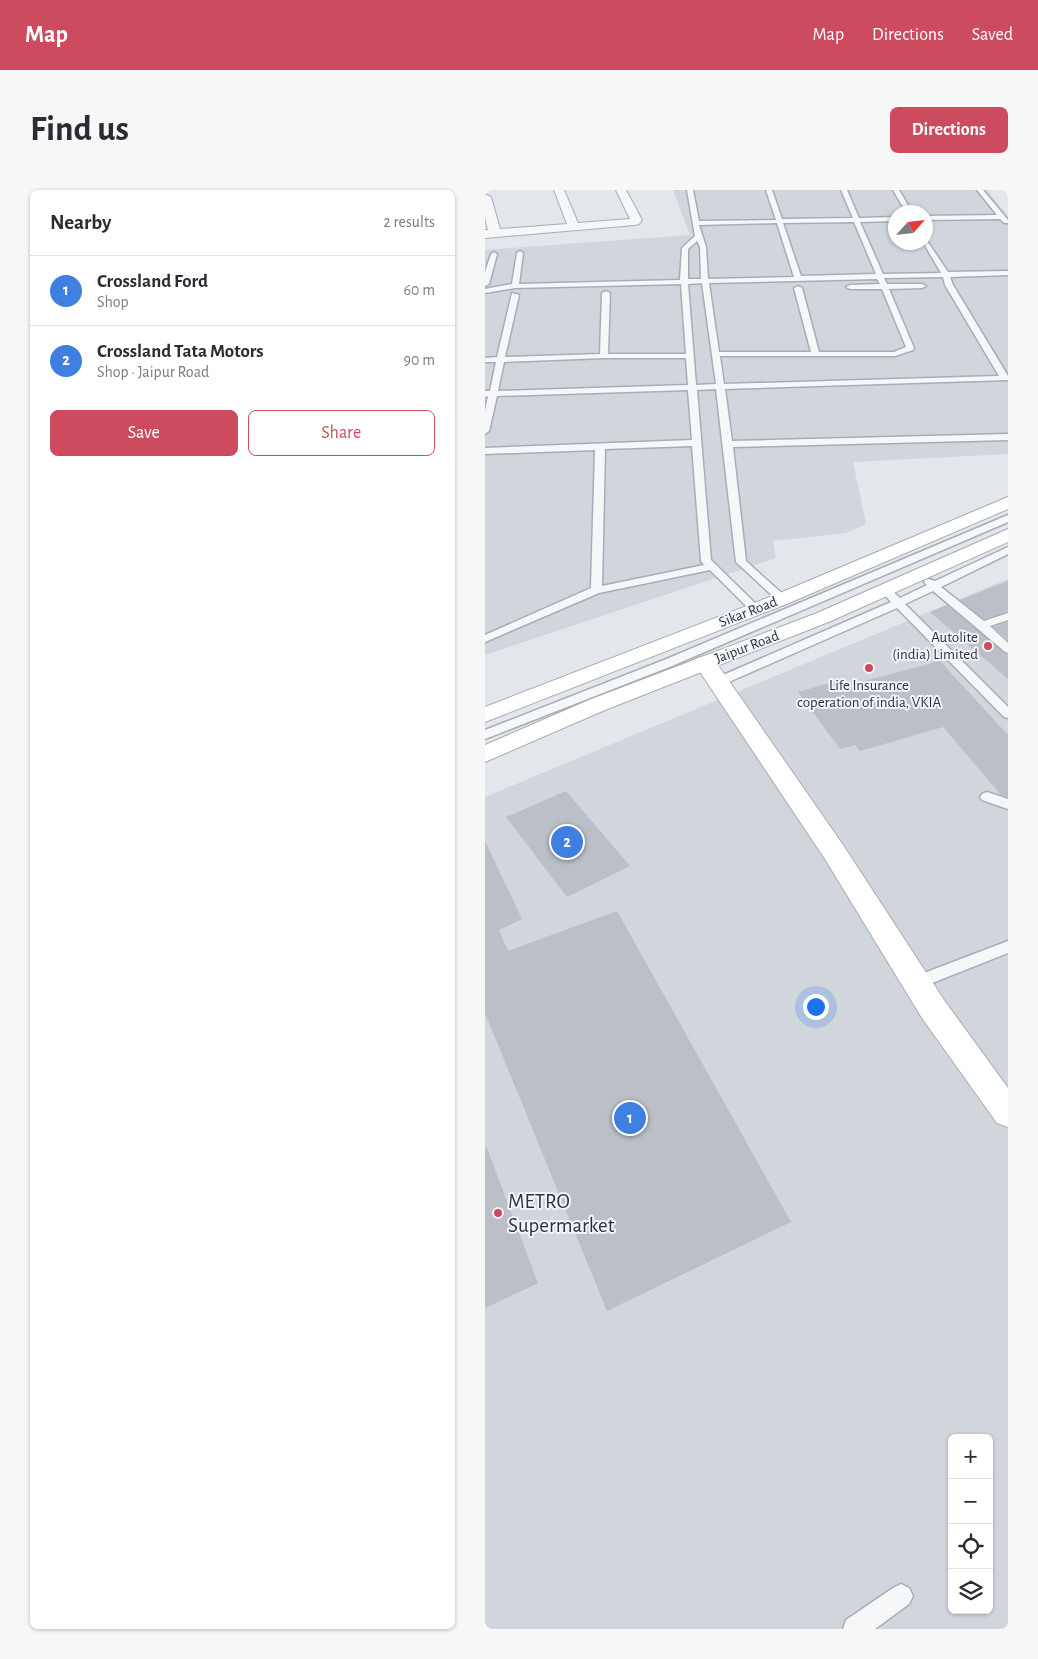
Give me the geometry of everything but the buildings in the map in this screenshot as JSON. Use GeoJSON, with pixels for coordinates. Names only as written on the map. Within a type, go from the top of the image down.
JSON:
{"type":"FeatureCollection","features":[{"type":"Feature","properties":{"kind":"main road","name":"Sikar Road"},"geometry":{"type":"LineString","coordinates":[[485,716],[783,599],[1008,502]]}},
{"type":"Feature","properties":{"kind":"main road","name":"Jaipur Road"},"geometry":{"type":"LineString","coordinates":[[485,754],[597,705],[712,673],[928,581],[1008,535]]}},
{"type":"Feature","properties":{"kind":"main road"},"geometry":{"type":"LineString","coordinates":[[712,673],[834,852],[917,983],[1008,1112]]}},
{"type":"Feature","properties":{"kind":"street"},"geometry":{"type":"LineString","coordinates":[[563,190],[573,227]]}},
{"type":"Feature","properties":{"kind":"street"},"geometry":{"type":"LineString","coordinates":[[485,197],[490,233],[635,222],[636,220],[621,190]]}},
{"type":"Feature","properties":{"kind":"lane"},"geometry":{"type":"LineString","coordinates":[[691,190],[698,236],[703,247],[709,286],[741,562],[783,599]]}},
{"type":"Feature","properties":{"kind":"lane"},"geometry":{"type":"LineString","coordinates":[[769,190],[798,278]]}},
{"type":"Feature","properties":{"kind":"lane"},"geometry":{"type":"LineString","coordinates":[[716,354],[895,354],[909,348],[844,190]]}},
{"type":"Feature","properties":{"kind":"lane"},"geometry":{"type":"LineString","coordinates":[[895,190],[905,205]]}},
{"type":"Feature","properties":{"kind":"lane"},"geometry":{"type":"LineString","coordinates":[[984,193],[1008,225]]}},
{"type":"Feature","properties":{"kind":"lane"},"geometry":{"type":"LineString","coordinates":[[933,218],[1001,217]]}},
{"type":"Feature","properties":{"kind":"lane"},"geometry":{"type":"LineString","coordinates":[[696,223],[888,219]]}},
{"type":"Feature","properties":{"kind":"lane"},"geometry":{"type":"LineString","coordinates":[[698,236],[685,248],[681,287],[693,388],[706,561],[755,609]]}},
{"type":"Feature","properties":{"kind":"lane"},"geometry":{"type":"LineString","coordinates":[[489,394],[1006,378],[949,285],[946,275],[931,250]]}},
{"type":"Feature","properties":{"kind":"lane"},"geometry":{"type":"LineString","coordinates":[[515,286],[519,253]]}},
{"type":"Feature","properties":{"kind":"lane"},"geometry":{"type":"LineString","coordinates":[[485,284],[493,254]]}},
{"type":"Feature","properties":{"kind":"lane"},"geometry":{"type":"LineString","coordinates":[[485,292],[515,286],[681,287],[798,278],[1008,273]]}},
{"type":"Feature","properties":{"kind":"lane"},"geometry":{"type":"LineString","coordinates":[[940,285],[959,284]]}},
{"type":"Feature","properties":{"kind":"lane"},"geometry":{"type":"LineString","coordinates":[[837,288],[931,285]]}},
{"type":"Feature","properties":{"kind":"lane"},"geometry":{"type":"LineString","coordinates":[[808,288],[794,288],[815,353]]}},
{"type":"Feature","properties":{"kind":"lane"},"geometry":{"type":"LineString","coordinates":[[485,292],[519,295],[489,394],[485,431]]}},
{"type":"Feature","properties":{"kind":"lane"},"geometry":{"type":"LineString","coordinates":[[597,293],[616,292]]}},
{"type":"Feature","properties":{"kind":"lane"},"geometry":{"type":"LineString","coordinates":[[604,356],[607,293]]}},
{"type":"Feature","properties":{"kind":"lane"},"geometry":{"type":"LineString","coordinates":[[485,360],[604,356],[690,356]]}},
{"type":"Feature","properties":{"kind":"lane"},"geometry":{"type":"LineString","coordinates":[[727,444],[1008,437]]}},
{"type":"Feature","properties":{"kind":"lane"},"geometry":{"type":"LineString","coordinates":[[485,451],[696,443]]}},
{"type":"Feature","properties":{"kind":"lane"},"geometry":{"type":"LineString","coordinates":[[595,590],[601,447]]}},
{"type":"Feature","properties":{"kind":"lane"},"geometry":{"type":"LineString","coordinates":[[485,735],[668,663],[1008,518]]}},
{"type":"Feature","properties":{"kind":"lane"},"geometry":{"type":"LineString","coordinates":[[928,581],[1008,550]]}},
{"type":"Feature","properties":{"kind":"lane"},"geometry":{"type":"LineString","coordinates":[[485,639],[595,590],[711,567]]}},
{"type":"Feature","properties":{"kind":"lane"},"geometry":{"type":"LineString","coordinates":[[928,581],[982,624],[1008,649]]}},
{"type":"Feature","properties":{"kind":"lane"},"geometry":{"type":"LineString","coordinates":[[893,597],[1008,714]]}},
{"type":"Feature","properties":{"kind":"lane"},"geometry":{"type":"LineString","coordinates":[[982,624],[1008,616]]}},
{"type":"Feature","properties":{"kind":"lane"},"geometry":{"type":"LineString","coordinates":[[987,797],[1008,804]]}},
{"type":"Feature","properties":{"kind":"lane"},"geometry":{"type":"LineString","coordinates":[[917,983],[1008,947]]}},
{"type":"Feature","properties":{"kind":"lane"},"geometry":{"type":"LineString","coordinates":[[855,1629],[901,1596]]}},
{"type":"Feature","properties":{"kind":"shaded area"},"geometry":{"type":"Polygon","coordinates":[[[673,190],[987,190],[1008,216],[1008,454],[853,462],[866,524],[846,533],[773,541],[776,558],[485,655],[485,250],[690,235],[673,190]]]}},
{"type":"Feature","properties":{"kind":"shaded area"},"geometry":{"type":"Polygon","coordinates":[[[1008,579],[1008,1629],[485,1629],[485,797],[1008,579]]]}},
{"type":"Feature","properties":{"kind":"place","name":"Autolite (india) Limited"},"geometry":{"type":"Point","coordinates":[988,646]}},
{"type":"Feature","properties":{"kind":"place","name":"Life Insurance coperation of india, VKIA"},"geometry":{"type":"Point","coordinates":[869,668]}},
{"type":"Feature","properties":{"kind":"place","name":"Crossland Tata Motors"},"geometry":{"type":"Point","coordinates":[567,842]}},
{"type":"Feature","properties":{"kind":"place","name":"Crossland Ford"},"geometry":{"type":"Point","coordinates":[630,1118]}},
{"type":"Feature","properties":{"kind":"place","name":"METRO Supermarket"},"geometry":{"type":"Point","coordinates":[498,1213]}}]}
